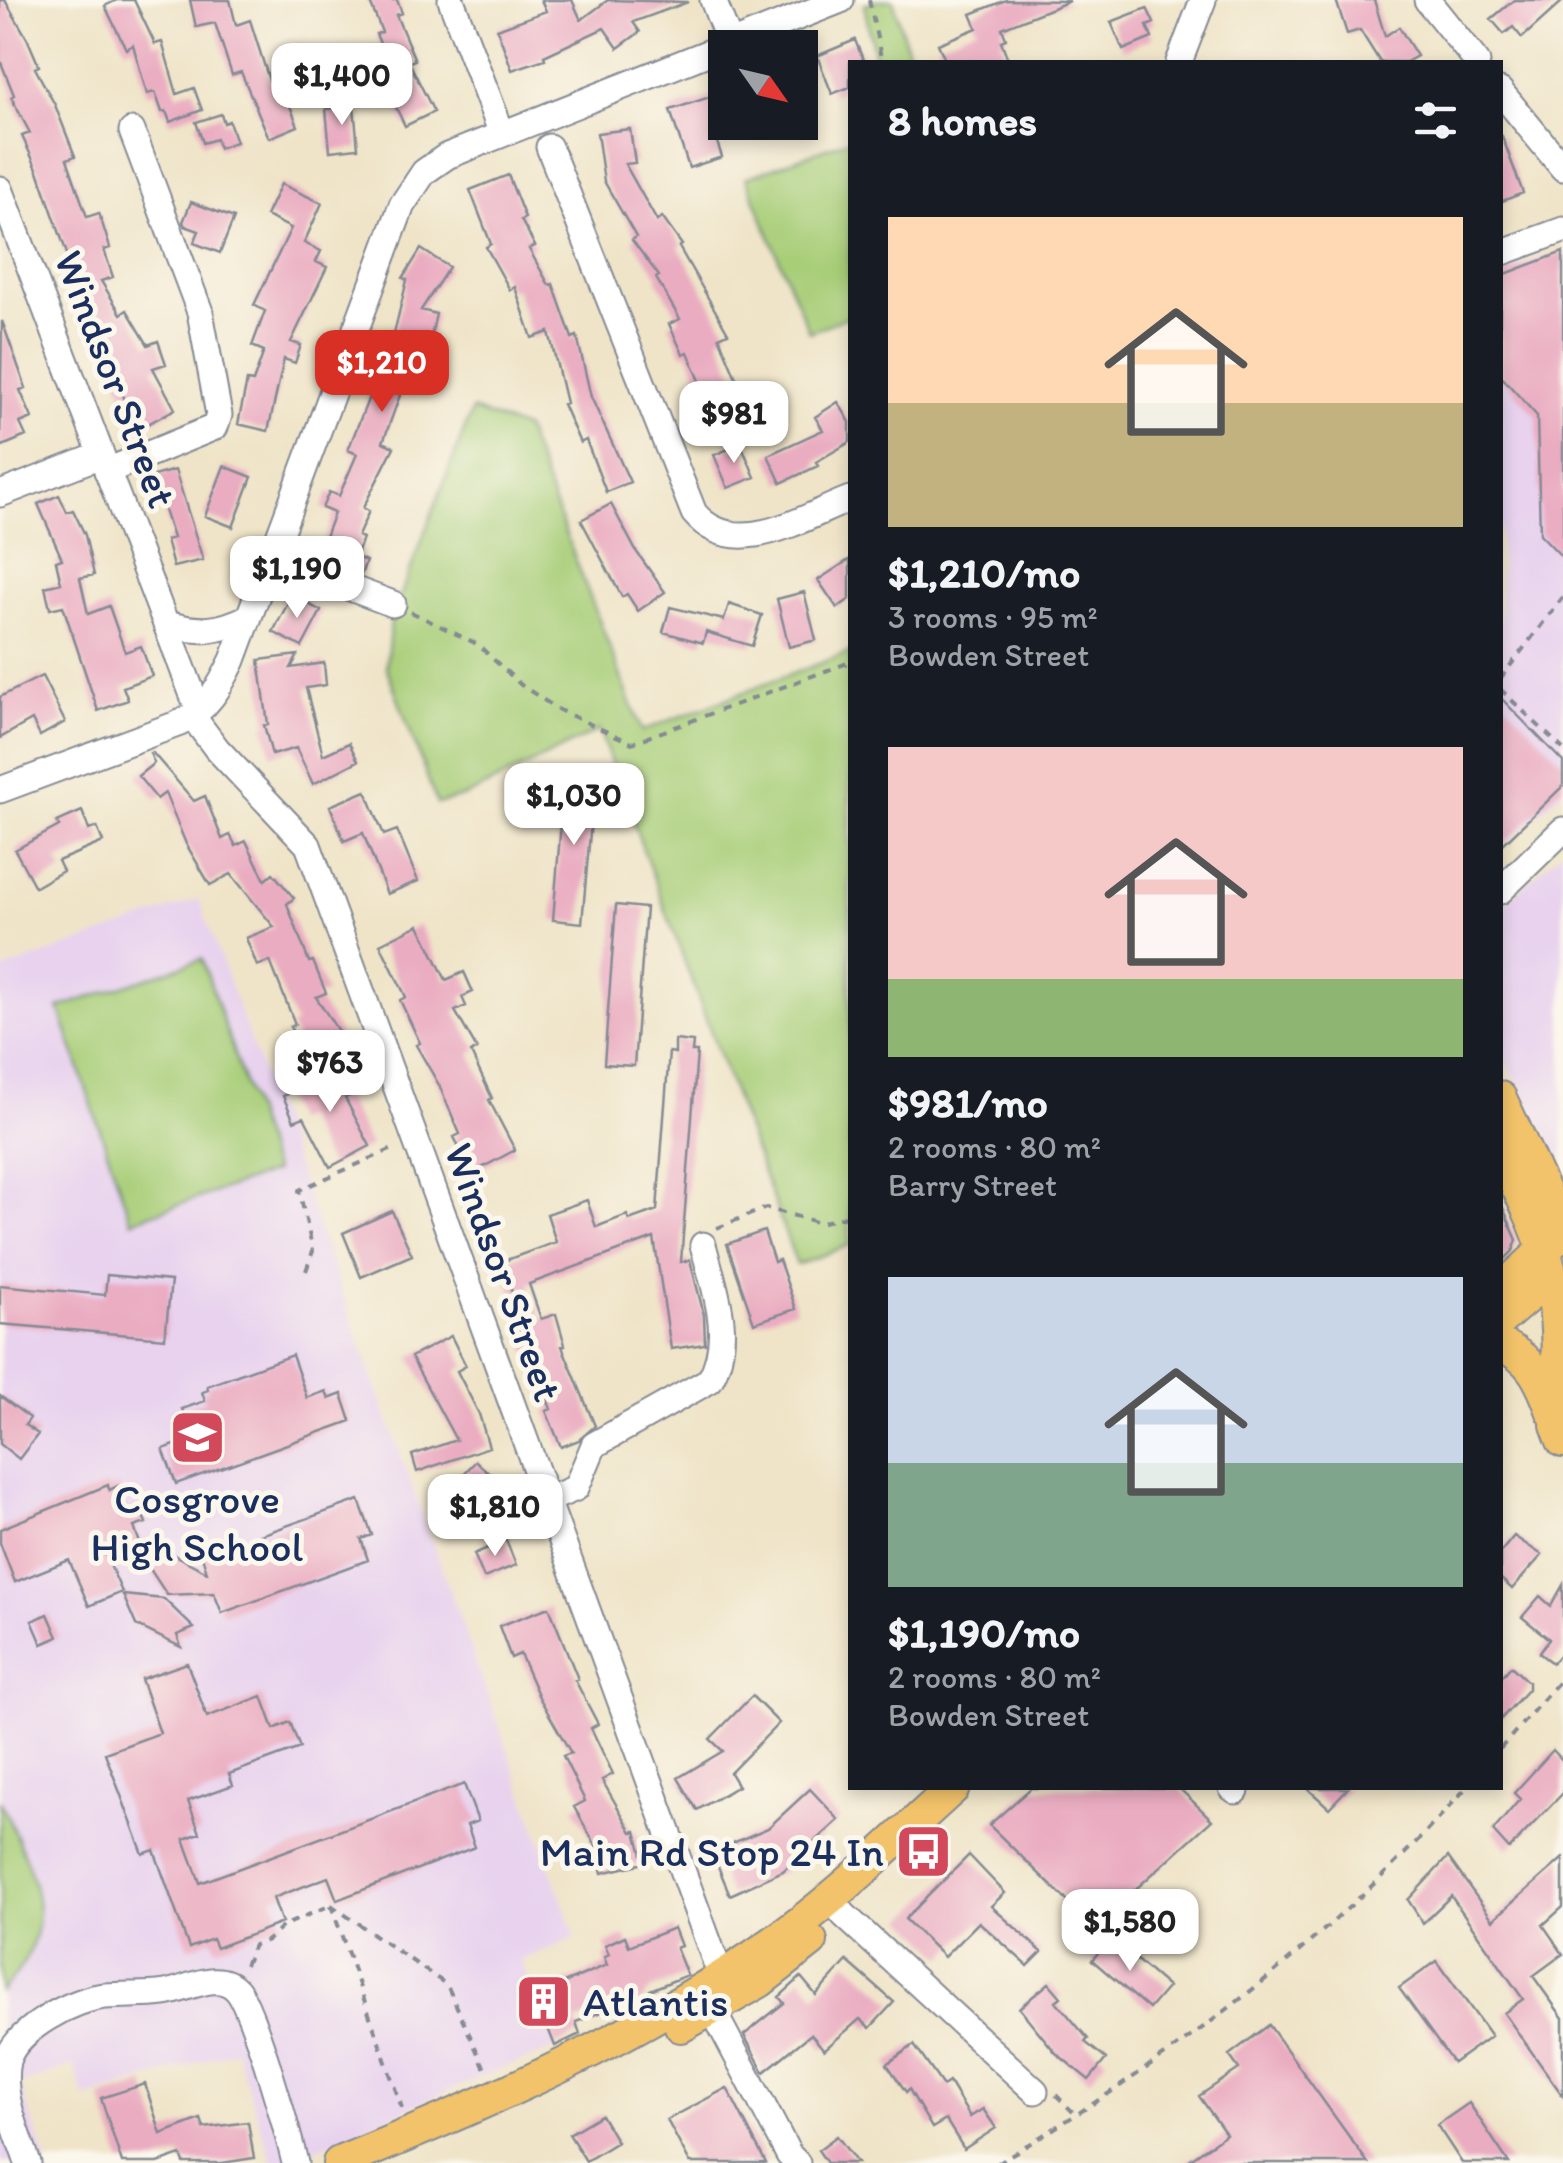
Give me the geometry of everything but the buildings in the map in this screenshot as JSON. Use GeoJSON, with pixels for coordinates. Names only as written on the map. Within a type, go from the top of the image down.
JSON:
{"type":"FeatureCollection","features":[{"type":"Feature","properties":{"kind":"main road"},"geometry":{"type":"LineString","coordinates":[[1504,1107],[1563,1183]]}},
{"type":"Feature","properties":{"kind":"main road"},"geometry":{"type":"LineString","coordinates":[[1504,1107],[1557,1251],[1560,1433]]}},
{"type":"Feature","properties":{"kind":"main road"},"geometry":{"type":"LineString","coordinates":[[1503,1156],[1557,1251]]}},
{"type":"Feature","properties":{"kind":"main road"},"geometry":{"type":"LineString","coordinates":[[1503,1289],[1557,1251]]}},
{"type":"Feature","properties":{"kind":"main road"},"geometry":{"type":"LineString","coordinates":[[1503,1316],[1557,1251]]}},
{"type":"Feature","properties":{"kind":"main road"},"geometry":{"type":"LineString","coordinates":[[1503,1346],[1533,1367],[1560,1433]]}},
{"type":"Feature","properties":{"kind":"main road"},"geometry":{"type":"LineString","coordinates":[[837,1906],[951,1790]]}},
{"type":"Feature","properties":{"kind":"main road"},"geometry":{"type":"LineString","coordinates":[[366,2160],[558,2086],[721,1995],[776,1942],[837,1906],[980,1790]]}},
{"type":"Feature","properties":{"kind":"main road"},"geometry":{"type":"LineString","coordinates":[[366,2160],[410,2133],[571,2062],[660,2015],[721,1995]]}},
{"type":"Feature","properties":{"kind":"street"},"geometry":{"type":"LineString","coordinates":[[451,0],[502,134]]}},
{"type":"Feature","properties":{"kind":"street"},"geometry":{"type":"LineString","coordinates":[[713,0],[725,30]]}},
{"type":"Feature","properties":{"kind":"street"},"geometry":{"type":"LineString","coordinates":[[765,30],[841,0]]}},
{"type":"Feature","properties":{"kind":"street"},"geometry":{"type":"LineString","coordinates":[[1180,60],[1204,0]]}},
{"type":"Feature","properties":{"kind":"street"},"geometry":{"type":"LineString","coordinates":[[1427,0],[1475,60]]}},
{"type":"Feature","properties":{"kind":"street"},"geometry":{"type":"LineString","coordinates":[[0,790],[196,714],[222,682],[406,196],[434,163],[708,53]]}},
{"type":"Feature","properties":{"kind":"street"},"geometry":{"type":"LineString","coordinates":[[1503,95],[1563,168]]}},
{"type":"Feature","properties":{"kind":"street"},"geometry":{"type":"LineString","coordinates":[[0,494],[215,427],[220,415],[200,312],[132,131]]}},
{"type":"Feature","properties":{"kind":"street"},"geometry":{"type":"LineString","coordinates":[[550,146],[694,513],[702,523],[722,534],[747,536],[848,500]]}},
{"type":"Feature","properties":{"kind":"street","name":"Windsor Street"},"geometry":{"type":"LineString","coordinates":[[1,194],[168,624],[196,714],[216,749],[308,845],[721,1995],[789,2155],[797,2163]]}},
{"type":"Feature","properties":{"kind":"street"},"geometry":{"type":"LineString","coordinates":[[1503,252],[1563,230]]}},
{"type":"Feature","properties":{"kind":"street"},"geometry":{"type":"LineString","coordinates":[[270,558],[394,604]]}},
{"type":"Feature","properties":{"kind":"street"},"geometry":{"type":"LineString","coordinates":[[168,624],[204,632],[224,629],[248,616]]}},
{"type":"Feature","properties":{"kind":"street"},"geometry":{"type":"LineString","coordinates":[[1503,889],[1563,830]]}},
{"type":"Feature","properties":{"kind":"street"},"geometry":{"type":"LineString","coordinates":[[546,1501],[576,1488],[594,1446],[710,1380],[718,1365],[724,1324],[703,1245]]}},
{"type":"Feature","properties":{"kind":"street"},"geometry":{"type":"LineString","coordinates":[[837,1906],[1035,2092]]}},
{"type":"Feature","properties":{"kind":"street"},"geometry":{"type":"LineString","coordinates":[[28,2163],[8,2107],[4,2079],[8,2057],[27,2032],[52,2014],[102,1996],[172,1992],[212,1980],[238,1990],[295,2163]]}},
{"type":"Feature","properties":{"kind":"path"},"geometry":{"type":"LineString","coordinates":[[870,3],[882,60]]}},
{"type":"Feature","properties":{"kind":"path"},"geometry":{"type":"LineString","coordinates":[[1503,676],[1563,598]]}},
{"type":"Feature","properties":{"kind":"path"},"geometry":{"type":"LineString","coordinates":[[394,604],[476,644],[521,685],[560,710],[632,743],[848,663]]}},
{"type":"Feature","properties":{"kind":"path"},"geometry":{"type":"LineString","coordinates":[[1503,692],[1563,749]]}},
{"type":"Feature","properties":{"kind":"path"},"geometry":{"type":"LineString","coordinates":[[306,1271],[314,1251],[299,1190],[413,1140]]}},
{"type":"Feature","properties":{"kind":"path"},"geometry":{"type":"LineString","coordinates":[[703,1245],[699,1235],[766,1208],[820,1223],[848,1216]]}},
{"type":"Feature","properties":{"kind":"path"},"geometry":{"type":"LineString","coordinates":[[1503,1746],[1563,1677]]}},
{"type":"Feature","properties":{"kind":"path"},"geometry":{"type":"LineString","coordinates":[[997,2163],[1162,2060],[1248,1996],[1361,1899],[1464,1790]]}},
{"type":"Feature","properties":{"kind":"path"},"geometry":{"type":"LineString","coordinates":[[226,1983],[243,1970],[254,1945],[268,1940],[283,1926],[331,1905]]}},
{"type":"Feature","properties":{"kind":"path"},"geometry":{"type":"LineString","coordinates":[[331,1905],[447,1985],[487,2074]]}},
{"type":"Feature","properties":{"kind":"path"},"geometry":{"type":"LineString","coordinates":[[331,1905],[410,2133]]}},
{"type":"Feature","properties":{"kind":"shaded area"},"geometry":{"type":"Polygon","coordinates":[[[1563,251],[1563,791],[1503,846],[1503,271],[1563,251]]]}},
{"type":"Feature","properties":{"kind":"shaded area"},"geometry":{"type":"Polygon","coordinates":[[[1563,849],[1563,1165],[1503,1056],[1503,906],[1563,849]]]}},
{"type":"Feature","properties":{"kind":"shaded area","name":"Cosgrove High School"},"geometry":{"type":"Polygon","coordinates":[[[199,899],[576,1938],[521,1960],[555,2049],[487,2074],[284,2163],[273,2163],[235,2050],[85,2099],[74,2065],[20,2085],[47,2163],[0,2163],[0,971],[199,899]]]}},
{"type":"Feature","properties":{"kind":"green space"},"geometry":{"type":"Polygon","coordinates":[[[875,0],[893,0],[910,60],[876,60],[864,5],[875,0]]]}},
{"type":"Feature","properties":{"kind":"green space"},"geometry":{"type":"Polygon","coordinates":[[[848,140],[848,317],[809,332],[746,178],[848,140]]]}},
{"type":"Feature","properties":{"kind":"green space"},"geometry":{"type":"Polygon","coordinates":[[[472,410],[525,429],[642,731],[848,653],[848,1246],[797,1265],[599,730],[466,796],[437,804],[386,666],[391,620],[472,410]]]}},
{"type":"Feature","properties":{"kind":"green space"},"geometry":{"type":"Polygon","coordinates":[[[202,959],[274,1172],[131,1221],[59,1008],[202,959]]]}},
{"type":"Feature","properties":{"kind":"green space"},"geometry":{"type":"Polygon","coordinates":[[[0,1800],[31,1875],[38,1921],[33,1944],[21,1968],[0,1992],[0,1800]]]}},
{"type":"Feature","properties":{"kind":"place","name":"Cosgrove High School"},"geometry":{"type":"Point","coordinates":[197,1438]}},
{"type":"Feature","properties":{"kind":"place","name":"Main Rd Stop 24 In"},"geometry":{"type":"Point","coordinates":[923,1851]}},
{"type":"Feature","properties":{"kind":"place","name":"Atlantis"},"geometry":{"type":"Point","coordinates":[544,2001]}}]}
